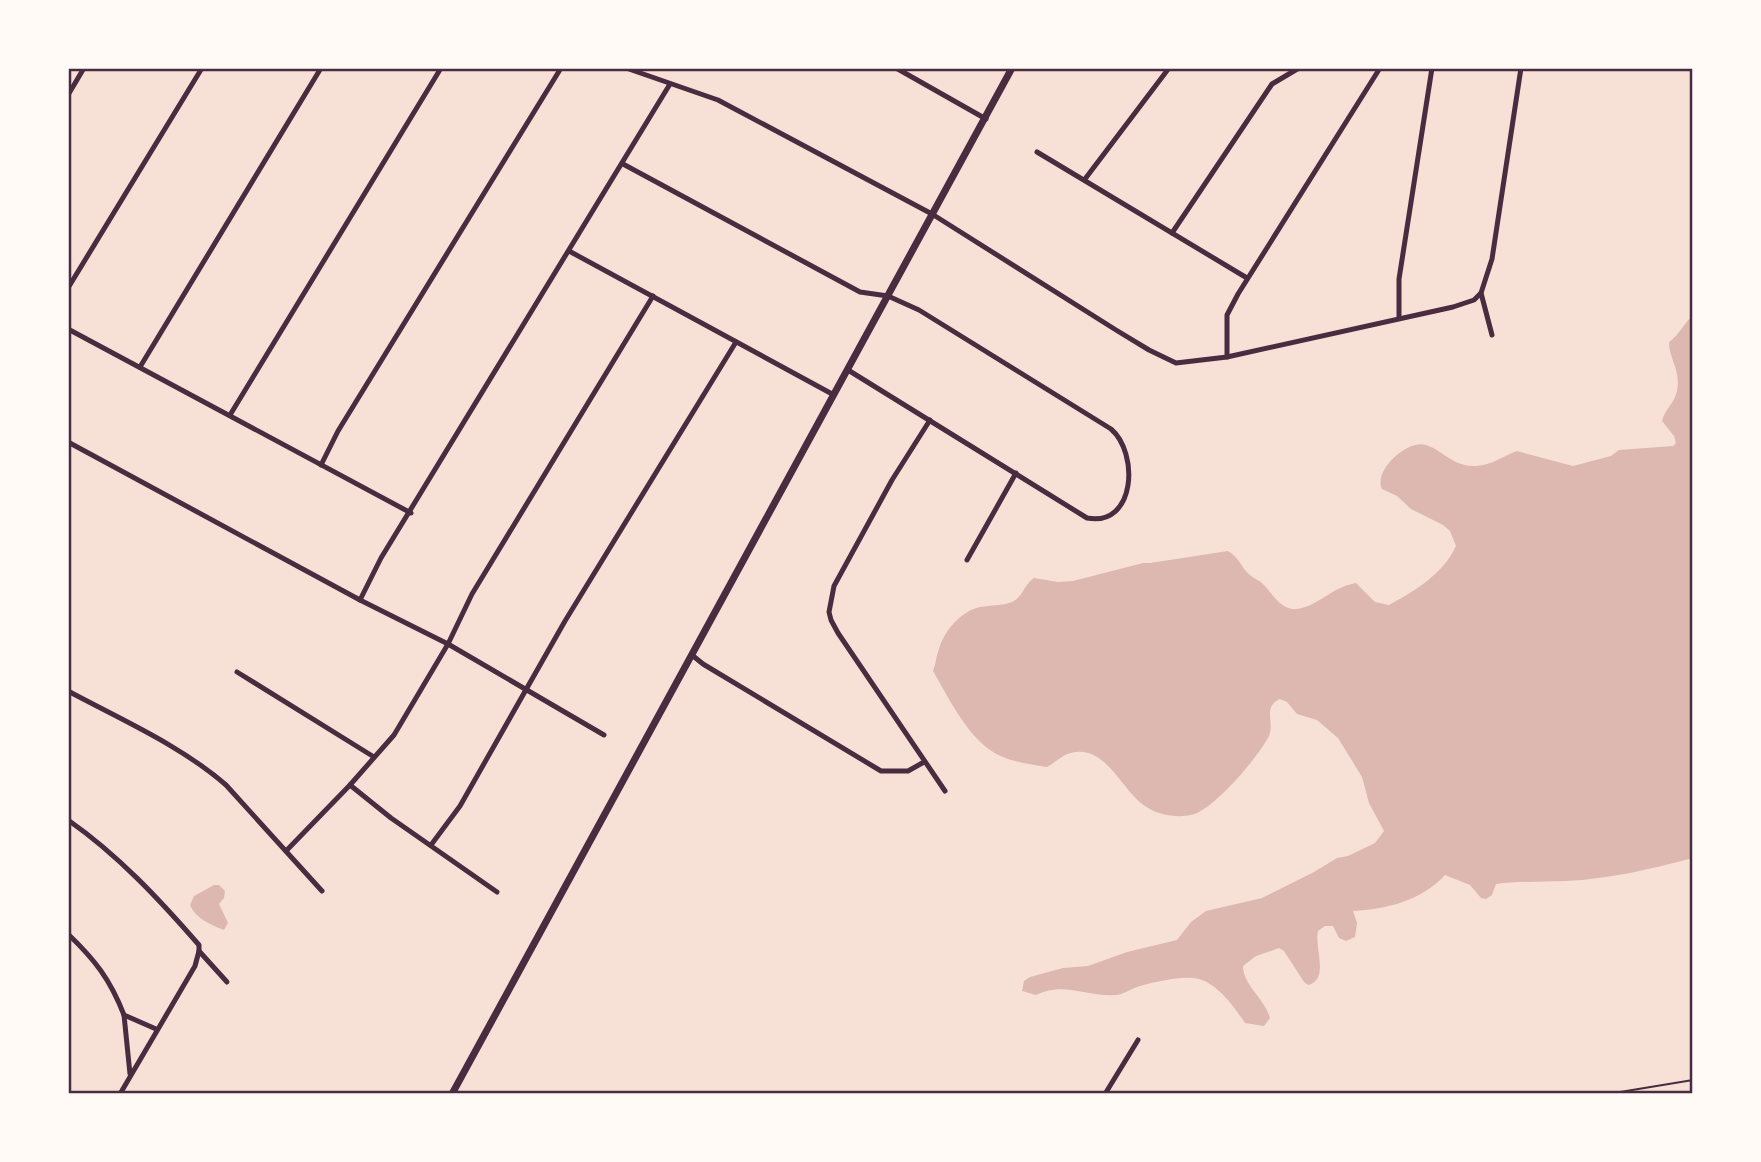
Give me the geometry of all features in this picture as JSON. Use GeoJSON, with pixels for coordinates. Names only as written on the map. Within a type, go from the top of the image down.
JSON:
{"type":"FeatureCollection","features":[{"type":"Feature","properties":{"kind":"main road"},"geometry":{"type":"LineString","coordinates":[[452,1094],[1013,68]]}},
{"type":"Feature","properties":{"kind":"street"},"geometry":{"type":"LineString","coordinates":[[68,95],[84,68]]}},
{"type":"Feature","properties":{"kind":"street"},"geometry":{"type":"LineString","coordinates":[[68,288],[202,68]]}},
{"type":"Feature","properties":{"kind":"street"},"geometry":{"type":"LineString","coordinates":[[140,367],[321,68]]}},
{"type":"Feature","properties":{"kind":"street"},"geometry":{"type":"LineString","coordinates":[[230,415],[441,68]]}},
{"type":"Feature","properties":{"kind":"street"},"geometry":{"type":"LineString","coordinates":[[321,464],[338,431],[561,68]]}},
{"type":"Feature","properties":{"kind":"street"},"geometry":{"type":"LineString","coordinates":[[626,68],[718,100],[932,214],[1024,273],[1176,363],[1227,357],[1469,302],[1481,293]]}},
{"type":"Feature","properties":{"kind":"street"},"geometry":{"type":"LineString","coordinates":[[896,68],[986,119]]}},
{"type":"Feature","properties":{"kind":"street"},"geometry":{"type":"LineString","coordinates":[[1086,179],[1169,68]]}},
{"type":"Feature","properties":{"kind":"street"},"geometry":{"type":"LineString","coordinates":[[1172,233],[1272,84],[1298,68]]}},
{"type":"Feature","properties":{"kind":"street"},"geometry":{"type":"LineString","coordinates":[[1227,357],[1227,315],[1247,278],[1380,68]]}},
{"type":"Feature","properties":{"kind":"street"},"geometry":{"type":"LineString","coordinates":[[1399,318],[1399,279],[1432,68]]}},
{"type":"Feature","properties":{"kind":"street"},"geometry":{"type":"LineString","coordinates":[[1492,335],[1481,293],[1492,259],[1521,68]]}},
{"type":"Feature","properties":{"kind":"street"},"geometry":{"type":"LineString","coordinates":[[360,600],[381,558],[624,164],[670,84]]}},
{"type":"Feature","properties":{"kind":"street"},"geometry":{"type":"LineString","coordinates":[[1037,152],[1247,278]]}},
{"type":"Feature","properties":{"kind":"street"},"geometry":{"type":"LineString","coordinates":[[624,164],[860,292],[888,296],[919,310],[1111,429],[1123,443],[1128,470],[1128,490],[1121,504],[1109,516],[1097,520],[1087,518],[848,370]]}},
{"type":"Feature","properties":{"kind":"street"},"geometry":{"type":"LineString","coordinates":[[569,251],[834,395]]}},
{"type":"Feature","properties":{"kind":"street"},"geometry":{"type":"LineString","coordinates":[[286,851],[394,735],[448,644],[472,594],[653,296]]}},
{"type":"Feature","properties":{"kind":"street"},"geometry":{"type":"LineString","coordinates":[[68,329],[411,513]]}},
{"type":"Feature","properties":{"kind":"street"},"geometry":{"type":"LineString","coordinates":[[431,845],[460,806],[525,688],[736,342]]}},
{"type":"Feature","properties":{"kind":"street"},"geometry":{"type":"LineString","coordinates":[[930,420],[891,480],[839,576],[829,611],[838,633],[945,791]]}},
{"type":"Feature","properties":{"kind":"street"},"geometry":{"type":"LineString","coordinates":[[68,442],[360,600],[448,644],[604,735]]}},
{"type":"Feature","properties":{"kind":"street"},"geometry":{"type":"LineString","coordinates":[[967,560],[1016,473]]}},
{"type":"Feature","properties":{"kind":"street"},"geometry":{"type":"LineString","coordinates":[[692,655],[881,771],[908,771],[924,762]]}},
{"type":"Feature","properties":{"kind":"street"},"geometry":{"type":"LineString","coordinates":[[237,672],[374,757]]}},
{"type":"Feature","properties":{"kind":"street"},"geometry":{"type":"LineString","coordinates":[[68,691],[201,765],[226,785],[322,891]]}},
{"type":"Feature","properties":{"kind":"street"},"geometry":{"type":"LineString","coordinates":[[350,785],[391,818],[497,892]]}},
{"type":"Feature","properties":{"kind":"street"},"geometry":{"type":"LineString","coordinates":[[68,820],[103,846],[132,873],[199,945],[200,951],[195,966],[120,1094]]}},
{"type":"Feature","properties":{"kind":"street"},"geometry":{"type":"LineString","coordinates":[[68,934],[101,969],[114,988],[124,1014],[131,1074]]}},
{"type":"Feature","properties":{"kind":"street"},"geometry":{"type":"LineString","coordinates":[[200,951],[227,982]]}},
{"type":"Feature","properties":{"kind":"street"},"geometry":{"type":"LineString","coordinates":[[124,1014],[156,1029]]}},
{"type":"Feature","properties":{"kind":"street"},"geometry":{"type":"LineString","coordinates":[[1105,1094],[1138,1040]]}},
{"type":"Feature","properties":{"kind":"path"},"geometry":{"type":"LineString","coordinates":[[1608,1094],[1693,1080]]}},
{"type":"Feature","properties":{"kind":"shaded area"},"geometry":{"type":"Polygon","coordinates":[[[1693,316],[1693,858],[1598,878],[1496,884],[1492,895],[1486,899],[1481,898],[1470,885],[1445,875],[1436,884],[1403,902],[1353,911],[1357,923],[1355,937],[1346,941],[1339,938],[1333,926],[1325,926],[1318,931],[1320,970],[1315,982],[1308,985],[1304,982],[1284,951],[1279,948],[1256,956],[1243,966],[1247,979],[1270,1018],[1264,1026],[1245,1023],[1219,991],[1206,982],[1193,978],[1153,983],[1115,995],[1066,989],[1036,995],[1022,991],[1024,981],[1030,977],[1063,968],[1088,966],[1127,952],[1177,940],[1191,922],[1206,911],[1262,898],[1337,858],[1348,856],[1375,843],[1384,831],[1369,803],[1362,777],[1338,738],[1317,720],[1297,714],[1287,702],[1280,699],[1272,706],[1269,736],[1256,756],[1223,794],[1191,815],[1167,815],[1150,809],[1136,799],[1101,759],[1090,754],[1079,752],[1065,755],[1047,767],[1017,762],[996,754],[981,743],[965,724],[933,671],[941,642],[954,623],[973,609],[1012,602],[1034,578],[1058,582],[1073,581],[1143,563],[1228,551],[1279,602],[1289,608],[1309,606],[1341,588],[1356,583],[1375,602],[1389,605],[1418,588],[1436,573],[1456,546],[1450,531],[1443,525],[1411,509],[1397,496],[1382,489],[1382,474],[1394,458],[1418,444],[1426,445],[1468,466],[1487,464],[1517,451],[1573,466],[1611,456],[1619,450],[1673,446],[1676,443],[1674,436],[1662,421],[1676,395],[1678,383],[1669,342],[1693,316]]]}},
{"type":"Feature","properties":{"kind":"shaded area"},"geometry":{"type":"Polygon","coordinates":[[[219,885],[225,891],[219,904],[228,923],[224,930],[200,917],[190,905],[194,896],[219,885]]]}}]}
